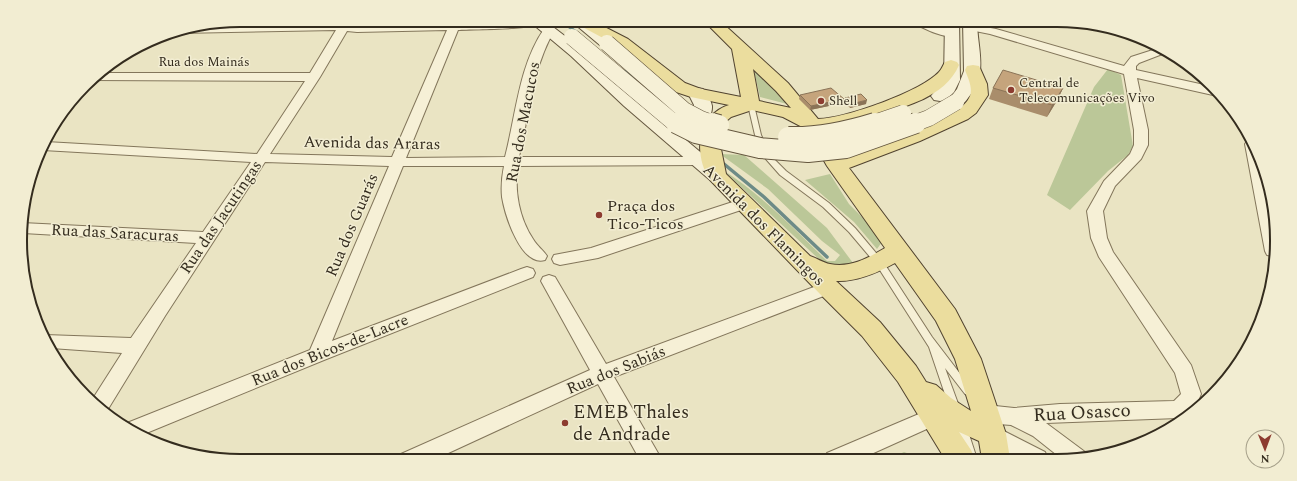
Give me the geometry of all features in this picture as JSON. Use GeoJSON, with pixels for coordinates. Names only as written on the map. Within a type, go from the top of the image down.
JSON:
{"type":"FeatureCollection","features":[{"type":"Feature","properties":{"kind":"main road","name":"Avenida dos Flamingos"},"geometry":{"type":"LineString","coordinates":[[547,27],[648,117],[718,176],[828,288],[871,329],[907,374],[940,407],[946,418],[991,436]]}},
{"type":"Feature","properties":{"kind":"main road"},"geometry":{"type":"LineString","coordinates":[[577,27],[672,121],[696,133],[760,148],[808,152],[846,148],[870,141],[929,118],[948,99],[970,84],[973,70],[970,27]]}},
{"type":"Feature","properties":{"kind":"main road"},"geometry":{"type":"LineString","coordinates":[[578,27],[607,43],[691,115],[709,122],[778,136],[808,138],[841,132],[948,99]]}},
{"type":"Feature","properties":{"kind":"main road"},"geometry":{"type":"LineString","coordinates":[[579,27],[622,42],[680,87],[697,94],[789,113],[813,125],[833,124],[883,108],[925,91],[947,74],[951,65]]}},
{"type":"Feature","properties":{"kind":"main road"},"geometry":{"type":"LineString","coordinates":[[718,27],[782,87],[846,162]]}},
{"type":"Feature","properties":{"kind":"main road"},"geometry":{"type":"LineString","coordinates":[[948,99],[952,74],[952,27]]}},
{"type":"Feature","properties":{"kind":"main road"},"geometry":{"type":"LineString","coordinates":[[739,46],[743,58],[751,106]]}},
{"type":"Feature","properties":{"kind":"main road"},"geometry":{"type":"LineString","coordinates":[[846,162],[913,137],[951,121],[966,112],[970,109],[979,95],[979,84],[973,70]]}},
{"type":"Feature","properties":{"kind":"main road"},"geometry":{"type":"LineString","coordinates":[[648,117],[665,123],[680,124],[696,121],[700,117],[703,109],[702,100],[697,94]]}},
{"type":"Feature","properties":{"kind":"main road"},"geometry":{"type":"LineString","coordinates":[[718,176],[712,162],[711,148],[712,129],[715,122],[726,112],[751,106]]}},
{"type":"Feature","properties":{"kind":"main road"},"geometry":{"type":"LineString","coordinates":[[833,124],[831,128],[832,135],[842,151],[888,257],[942,311],[968,359],[991,436]]}},
{"type":"Feature","properties":{"kind":"main road"},"geometry":{"type":"LineString","coordinates":[[799,258],[820,270],[837,274],[855,272],[888,257]]}},
{"type":"Feature","properties":{"kind":"main road"},"geometry":{"type":"LineString","coordinates":[[946,418],[959,454]]}},
{"type":"Feature","properties":{"kind":"street"},"geometry":{"type":"LineString","coordinates":[[210,29],[344,27],[368,29],[444,27]]}},
{"type":"Feature","properties":{"kind":"street","name":"Rua das Jacutingas"},"geometry":{"type":"LineString","coordinates":[[102,403],[135,346],[314,77],[344,27]]}},
{"type":"Feature","properties":{"kind":"street","name":"Rua dos Guarás"},"geometry":{"type":"LineString","coordinates":[[317,355],[398,162],[452,27]]}},
{"type":"Feature","properties":{"kind":"street","name":"Rua dos Macucos"},"geometry":{"type":"LineString","coordinates":[[539,256],[530,250],[517,222],[509,187],[512,161],[522,110],[537,54],[543,38],[542,27]]}},
{"type":"Feature","properties":{"kind":"street"},"geometry":{"type":"LineString","coordinates":[[931,27],[935,29],[952,27]]}},
{"type":"Feature","properties":{"kind":"street"},"geometry":{"type":"LineString","coordinates":[[981,27],[1148,77],[1207,90]]}},
{"type":"Feature","properties":{"kind":"street"},"geometry":{"type":"LineString","coordinates":[[1157,52],[1136,60],[1130,65],[1141,130],[1141,145],[1136,156],[1109,184],[1095,211],[1099,238],[1105,253],[1184,371],[1191,394],[1183,412]]}},
{"type":"Feature","properties":{"kind":"street","name":"Rua dos Mainás"},"geometry":{"type":"LineString","coordinates":[[105,76],[314,77]]}},
{"type":"Feature","properties":{"kind":"street","name":"Avenida das Araras"},"geometry":{"type":"LineString","coordinates":[[49,146],[260,158],[398,162],[699,161]]}},
{"type":"Feature","properties":{"kind":"street"},"geometry":{"type":"LineString","coordinates":[[1257,168],[1270,240]]}},
{"type":"Feature","properties":{"kind":"street"},"geometry":{"type":"LineString","coordinates":[[560,259],[564,267],[563,272],[560,276],[549,281],[538,281],[533,279],[527,273],[530,262],[539,256],[550,255],[560,259],[592,254],[745,203]]}},
{"type":"Feature","properties":{"kind":"street","name":"Rua das Saracuras"},"geometry":{"type":"LineString","coordinates":[[27,228],[207,238]]}},
{"type":"Feature","properties":{"kind":"street","name":"Rua dos Bicos-de-Lacre"},"geometry":{"type":"LineString","coordinates":[[138,427],[317,355],[527,273]]}},
{"type":"Feature","properties":{"kind":"street"},"geometry":{"type":"LineString","coordinates":[[549,281],[648,454]]}},
{"type":"Feature","properties":{"kind":"street","name":"Rua dos Sabiás"},"geometry":{"type":"LineString","coordinates":[[424,454],[601,374],[828,288]]}},
{"type":"Feature","properties":{"kind":"street"},"geometry":{"type":"LineString","coordinates":[[53,341],[135,346]]}},
{"type":"Feature","properties":{"kind":"street","name":"Rua Osasco"},"geometry":{"type":"LineString","coordinates":[[991,436],[1014,417],[1060,413],[1183,412]]}},
{"type":"Feature","properties":{"kind":"street"},"geometry":{"type":"LineString","coordinates":[[1014,417],[1040,430],[1071,454]]}},
{"type":"Feature","properties":{"kind":"street"},"geometry":{"type":"LineString","coordinates":[[850,454],[946,418]]}},
{"type":"Feature","properties":{"kind":"street"},"geometry":{"type":"LineString","coordinates":[[991,436],[1028,454]]}},
{"type":"Feature","properties":{"kind":"lane"},"geometry":{"type":"LineString","coordinates":[[751,106],[761,146],[767,156],[783,173],[813,195],[888,257],[929,340],[991,436]]}},
{"type":"Feature","properties":{"kind":"lane"},"geometry":{"type":"LineString","coordinates":[[929,340],[946,418],[969,454]]}},
{"type":"Feature","properties":{"kind":"green space"},"geometry":{"type":"Polygon","coordinates":[[[752,62],[791,105],[760,97],[752,62]]]}},
{"type":"Feature","properties":{"kind":"green space"},"geometry":{"type":"Polygon","coordinates":[[[1108,69],[1121,75],[1133,146],[1128,155],[1108,171],[1070,210],[1047,195],[1094,87],[1108,69]]]}},
{"type":"Feature","properties":{"kind":"green space"},"geometry":{"type":"Polygon","coordinates":[[[720,154],[744,155],[827,228],[853,263],[832,268],[823,263],[723,170],[764,201],[827,261],[835,261],[840,255],[822,241],[768,189],[720,154]]]}},
{"type":"Feature","properties":{"kind":"green space"},"geometry":{"type":"Polygon","coordinates":[[[830,174],[849,204],[869,224],[882,242],[877,249],[854,222],[805,180],[830,174]]]}},
{"type":"Feature","properties":{"kind":"green space"},"geometry":{"type":"Polygon","coordinates":[[[904,452],[910,454],[900,454],[904,452]]]}},
{"type":"Feature","properties":{"kind":"building"},"geometry":{"type":"Polygon","coordinates":[[[1003,70],[1063,88],[1052,105],[993,88],[1003,70]]]}},
{"type":"Feature","properties":{"kind":"building","name":"Shell"},"geometry":{"type":"Polygon","coordinates":[[[831,88],[844,99],[811,106],[800,95],[831,88]]]}},
{"type":"Feature","properties":{"kind":"building"},"geometry":{"type":"Polygon","coordinates":[[[861,94],[867,100],[851,104],[845,98],[861,94]]]}},
{"type":"Feature","properties":{"kind":"waterway"},"geometry":{"type":"LineString","coordinates":[[569,27],[576,32]]}},
{"type":"Feature","properties":{"kind":"waterway"},"geometry":{"type":"LineString","coordinates":[[625,71],[654,94]]}},
{"type":"Feature","properties":{"kind":"waterway"},"geometry":{"type":"LineString","coordinates":[[724,164],[764,197],[827,257]]}},
{"type":"Feature","properties":{"kind":"place","name":"Central de Telecomunicações Vivo"},"geometry":{"type":"Point","coordinates":[1011,90]}},
{"type":"Feature","properties":{"kind":"place","name":"Shell"},"geometry":{"type":"Point","coordinates":[821,101]}},
{"type":"Feature","properties":{"kind":"place","name":"Praça dos Tico-Ticos"},"geometry":{"type":"Point","coordinates":[599,215]}},
{"type":"Feature","properties":{"kind":"place","name":"EMEB Thales de Andrade"},"geometry":{"type":"Point","coordinates":[565,423]}}]}
